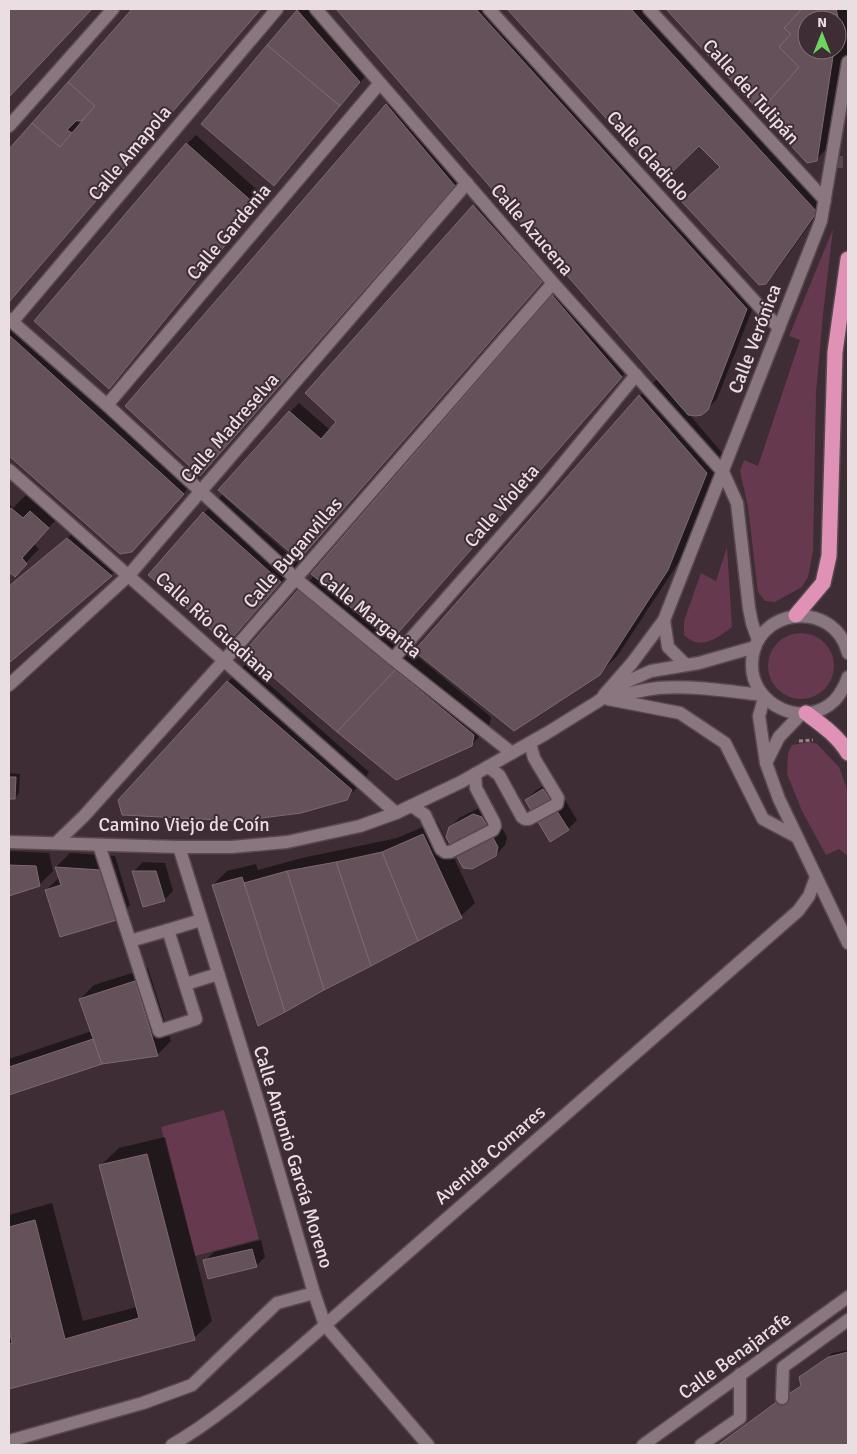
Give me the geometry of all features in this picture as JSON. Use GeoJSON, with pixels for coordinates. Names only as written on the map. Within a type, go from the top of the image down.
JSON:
{"type":"FeatureCollection","features":[{"type":"Feature","properties":{"kind":"highway"},"geometry":{"type":"LineString","coordinates":[[796,616],[823,582],[829,556],[836,352],[848,259]]}},
{"type":"Feature","properties":{"kind":"highway"},"geometry":{"type":"LineString","coordinates":[[804,713],[831,732],[848,753]]}},
{"type":"Feature","properties":{"kind":"street"},"geometry":{"type":"LineString","coordinates":[[9,126],[113,9]]}},
{"type":"Feature","properties":{"kind":"street","name":"Calle Amapola"},"geometry":{"type":"LineString","coordinates":[[10,320],[277,9]]}},
{"type":"Feature","properties":{"kind":"street","name":"Calle Azucena"},"geometry":{"type":"LineString","coordinates":[[316,9],[554,283],[723,472],[737,503],[749,608],[757,643]]}},
{"type":"Feature","properties":{"kind":"street","name":"Calle Gladiolo"},"geometry":{"type":"LineString","coordinates":[[489,9],[779,328]]}},
{"type":"Feature","properties":{"kind":"street","name":"Calle del Tulipán"},"geometry":{"type":"LineString","coordinates":[[649,9],[825,200]]}},
{"type":"Feature","properties":{"kind":"street","name":"Calle Verónica"},"geometry":{"type":"LineString","coordinates":[[603,700],[664,620],[821,221],[848,62]]}},
{"type":"Feature","properties":{"kind":"street","name":"Calle Gardenia"},"geometry":{"type":"LineString","coordinates":[[106,406],[380,83]]}},
{"type":"Feature","properties":{"kind":"street","name":"Calle Madreselva"},"geometry":{"type":"LineString","coordinates":[[9,685],[129,575],[467,183]]}},
{"type":"Feature","properties":{"kind":"street","name":"Calle Buganvillas"},"geometry":{"type":"LineString","coordinates":[[56,843],[84,816],[224,660],[554,283]]}},
{"type":"Feature","properties":{"kind":"street","name":"Calle Margarita"},"geometry":{"type":"LineString","coordinates":[[10,320],[296,579],[512,753]]}},
{"type":"Feature","properties":{"kind":"street","name":"Calle Violeta"},"geometry":{"type":"LineString","coordinates":[[393,659],[539,493],[636,375]]}},
{"type":"Feature","properties":{"kind":"street","name":"Calle Río Guadiana"},"geometry":{"type":"LineString","coordinates":[[9,470],[396,813]]}},
{"type":"Feature","properties":{"kind":"street"},"geometry":{"type":"LineString","coordinates":[[848,653],[846,644],[838,632],[826,622],[812,616],[796,616],[781,619],[768,628],[757,643],[752,656],[753,677],[763,696],[775,706],[787,712],[804,713],[821,709],[834,701],[844,689],[848,677]]}},
{"type":"Feature","properties":{"kind":"street"},"geometry":{"type":"LineString","coordinates":[[664,620],[668,647],[685,664]]}},
{"type":"Feature","properties":{"kind":"street","name":"Camino Viejo de Coín"},"geometry":{"type":"LineString","coordinates":[[9,842],[232,847],[287,842],[360,826],[412,806],[476,774],[603,700],[626,682],[651,671],[699,662],[757,643]]}},
{"type":"Feature","properties":{"kind":"street","name":"Camino Viejo de Coín"},"geometry":{"type":"LineString","coordinates":[[603,700],[631,692],[658,688],[714,690],[763,696]]}},
{"type":"Feature","properties":{"kind":"street"},"geometry":{"type":"LineString","coordinates":[[763,696],[760,716],[766,763],[779,799],[848,943]]}},
{"type":"Feature","properties":{"kind":"street"},"geometry":{"type":"LineString","coordinates":[[603,700],[680,713],[726,743],[763,819],[797,838]]}},
{"type":"Feature","properties":{"kind":"street"},"geometry":{"type":"LineString","coordinates":[[766,763],[779,737],[804,713]]}},
{"type":"Feature","properties":{"kind":"street"},"geometry":{"type":"LineString","coordinates":[[488,767],[499,775],[522,817],[530,819],[558,804],[558,798],[534,758],[530,743]]}},
{"type":"Feature","properties":{"kind":"street"},"geometry":{"type":"LineString","coordinates":[[412,806],[425,815],[441,849],[445,852],[450,852],[493,830],[495,826],[476,788],[476,774]]}},
{"type":"Feature","properties":{"kind":"street"},"geometry":{"type":"LineString","coordinates":[[99,844],[159,1031],[196,1019],[168,930]]}},
{"type":"Feature","properties":{"kind":"street","name":"Calle Antonio García Moreno"},"geometry":{"type":"LineString","coordinates":[[179,847],[325,1325],[428,1445]]}},
{"type":"Feature","properties":{"kind":"street","name":"Avenida Comares"},"geometry":{"type":"LineString","coordinates":[[172,1445],[195,1432],[248,1391],[798,911],[810,896],[816,877]]}},
{"type":"Feature","properties":{"kind":"street"},"geometry":{"type":"LineString","coordinates":[[130,941],[201,920]]}},
{"type":"Feature","properties":{"kind":"street"},"geometry":{"type":"LineString","coordinates":[[186,984],[218,974]]}},
{"type":"Feature","properties":{"kind":"street"},"geometry":{"type":"LineString","coordinates":[[9,1441],[143,1403],[192,1385],[277,1303],[314,1292]]}},
{"type":"Feature","properties":{"kind":"street","name":"Calle Benajarafe"},"geometry":{"type":"LineString","coordinates":[[643,1445],[848,1297]]}},
{"type":"Feature","properties":{"kind":"street"},"geometry":{"type":"LineString","coordinates":[[782,1398],[783,1367],[848,1320]]}},
{"type":"Feature","properties":{"kind":"street"},"geometry":{"type":"LineString","coordinates":[[701,1445],[740,1418],[740,1374]]}},
{"type":"Feature","properties":{"kind":"path"},"geometry":{"type":"LineString","coordinates":[[779,737],[794,742],[823,739],[831,732]]}},
{"type":"Feature","properties":{"kind":"shaded area"},"geometry":{"type":"Polygon","coordinates":[[[833,229],[816,393],[813,551],[808,577],[802,587],[775,602],[765,601],[758,592],[748,507],[740,471],[744,460],[758,466],[800,340],[789,336],[833,229]]]}},
{"type":"Feature","properties":{"kind":"shaded area"},"geometry":{"type":"Polygon","coordinates":[[[727,547],[732,627],[720,636],[702,643],[690,640],[684,635],[684,621],[701,573],[716,581],[727,547]]]}},
{"type":"Feature","properties":{"kind":"shaded area"},"geometry":{"type":"Polygon","coordinates":[[[801,633],[814,636],[824,643],[831,653],[834,666],[831,679],[824,689],[814,696],[801,699],[788,696],[778,689],[771,679],[768,666],[771,653],[778,643],[788,636],[801,633]]]}},
{"type":"Feature","properties":{"kind":"shaded area"},"geometry":{"type":"Polygon","coordinates":[[[809,742],[817,744],[839,767],[848,792],[848,856],[839,849],[826,855],[802,811],[787,774],[788,753],[792,745],[809,742]]]}},
{"type":"Feature","properties":{"kind":"shaded area"},"geometry":{"type":"Polygon","coordinates":[[[224,1110],[259,1239],[195,1256],[161,1127],[224,1110]]]}},
{"type":"Feature","properties":{"kind":"building"},"geometry":{"type":"Polygon","coordinates":[[[9,9],[92,9],[9,97],[9,9]]]}},
{"type":"Feature","properties":{"kind":"building"},"geometry":{"type":"Polygon","coordinates":[[[132,9],[261,9],[9,302],[9,149],[32,123],[60,147],[95,106],[68,82],[132,9]]]}},
{"type":"Feature","properties":{"kind":"building"},"geometry":{"type":"Polygon","coordinates":[[[336,9],[476,9],[747,309],[708,410],[702,415],[688,415],[336,9]]]}},
{"type":"Feature","properties":{"kind":"building"},"geometry":{"type":"Polygon","coordinates":[[[507,9],[631,9],[817,212],[766,284],[759,285],[682,202],[720,167],[699,146],[663,181],[507,9]]]}},
{"type":"Feature","properties":{"kind":"building"},"geometry":{"type":"Polygon","coordinates":[[[666,9],[802,9],[797,10],[797,14],[784,28],[791,34],[779,47],[799,67],[760,112],[666,9]]]}},
{"type":"Feature","properties":{"kind":"building"},"geometry":{"type":"Polygon","coordinates":[[[836,9],[836,10],[801,10],[836,9]]]}},
{"type":"Feature","properties":{"kind":"building"},"geometry":{"type":"Polygon","coordinates":[[[297,10],[360,82],[340,106],[267,45],[297,10]]]}},
{"type":"Feature","properties":{"kind":"building"},"geometry":{"type":"Polygon","coordinates":[[[797,14],[797,60],[832,60],[817,161],[807,163],[760,112],[799,67],[779,47],[791,34],[784,28],[797,14]]]}},
{"type":"Feature","properties":{"kind":"building"},"geometry":{"type":"Polygon","coordinates":[[[267,45],[340,106],[274,186],[201,124],[267,45]]]}},
{"type":"Feature","properties":{"kind":"building"},"geometry":{"type":"Polygon","coordinates":[[[68,82],[95,106],[81,121],[77,120],[67,130],[72,133],[60,147],[32,123],[68,82]]]}},
{"type":"Feature","properties":{"kind":"building"},"geometry":{"type":"Polygon","coordinates":[[[386,104],[455,186],[200,476],[125,406],[386,104]]]}},
{"type":"Feature","properties":{"kind":"building"},"geometry":{"type":"Polygon","coordinates":[[[186,143],[257,206],[109,389],[34,321],[186,143]]]}},
{"type":"Feature","properties":{"kind":"building"},"geometry":{"type":"Polygon","coordinates":[[[473,205],[542,282],[299,560],[218,490],[289,411],[321,439],[336,422],[305,393],[473,205]]]}},
{"type":"Feature","properties":{"kind":"building"},"geometry":{"type":"Polygon","coordinates":[[[552,295],[622,377],[391,641],[311,574],[552,295]]]}},
{"type":"Feature","properties":{"kind":"building"},"geometry":{"type":"Polygon","coordinates":[[[9,335],[184,494],[132,552],[120,554],[9,456],[9,335]]]}},
{"type":"Feature","properties":{"kind":"building"},"geometry":{"type":"Polygon","coordinates":[[[639,395],[707,473],[668,570],[600,675],[514,731],[414,651],[639,395]]]}},
{"type":"Feature","properties":{"kind":"building"},"geometry":{"type":"Polygon","coordinates":[[[11,508],[23,518],[30,511],[49,528],[22,558],[27,564],[15,577],[9,572],[9,511],[11,508]]]}},
{"type":"Feature","properties":{"kind":"building"},"geometry":{"type":"Polygon","coordinates":[[[203,512],[281,582],[227,644],[148,575],[203,512]]]}},
{"type":"Feature","properties":{"kind":"building"},"geometry":{"type":"Polygon","coordinates":[[[67,538],[112,576],[9,663],[9,586],[67,538]]]}},
{"type":"Feature","properties":{"kind":"building"},"geometry":{"type":"Polygon","coordinates":[[[298,590],[395,670],[337,732],[244,652],[298,590]]]}},
{"type":"Feature","properties":{"kind":"building"},"geometry":{"type":"Polygon","coordinates":[[[395,670],[474,735],[472,746],[396,780],[337,732],[395,670]]]}},
{"type":"Feature","properties":{"kind":"building"},"geometry":{"type":"Polygon","coordinates":[[[227,681],[352,790],[347,800],[301,813],[239,821],[122,815],[118,800],[227,681]]]}},
{"type":"Feature","properties":{"kind":"building"},"geometry":{"type":"Polygon","coordinates":[[[9,777],[16,777],[15,799],[9,799],[9,777]]]}},
{"type":"Feature","properties":{"kind":"building"},"geometry":{"type":"Polygon","coordinates":[[[543,789],[569,830],[550,842],[525,800],[543,789]]]}},
{"type":"Feature","properties":{"kind":"building"},"geometry":{"type":"Polygon","coordinates":[[[473,814],[482,817],[498,847],[496,856],[472,869],[463,868],[446,837],[449,827],[473,814]]]}},
{"type":"Feature","properties":{"kind":"building"},"geometry":{"type":"Polygon","coordinates":[[[423,834],[462,918],[418,941],[382,852],[423,834]]]}},
{"type":"Feature","properties":{"kind":"building"},"geometry":{"type":"Polygon","coordinates":[[[382,852],[418,941],[371,966],[336,862],[382,852]]]}},
{"type":"Feature","properties":{"kind":"building"},"geometry":{"type":"Polygon","coordinates":[[[336,862],[371,966],[324,990],[287,871],[336,862]]]}},
{"type":"Feature","properties":{"kind":"building"},"geometry":{"type":"Polygon","coordinates":[[[9,865],[36,866],[40,886],[9,896],[9,865]]]}},
{"type":"Feature","properties":{"kind":"building"},"geometry":{"type":"Polygon","coordinates":[[[55,867],[101,870],[117,920],[60,937],[45,890],[61,885],[55,867]]]}},
{"type":"Feature","properties":{"kind":"building"},"geometry":{"type":"Polygon","coordinates":[[[132,871],[156,871],[165,901],[143,907],[132,871]]]}},
{"type":"Feature","properties":{"kind":"building"},"geometry":{"type":"Polygon","coordinates":[[[287,871],[324,990],[285,1012],[244,883],[287,871]]]}},
{"type":"Feature","properties":{"kind":"building"},"geometry":{"type":"Polygon","coordinates":[[[242,877],[285,1012],[258,1026],[212,885],[242,877]]]}},
{"type":"Feature","properties":{"kind":"building"},"geometry":{"type":"Polygon","coordinates":[[[135,981],[158,1056],[102,1064],[79,999],[135,981]]]}},
{"type":"Feature","properties":{"kind":"building"},"geometry":{"type":"Polygon","coordinates":[[[93,1039],[102,1064],[9,1095],[9,1067],[93,1039]]]}},
{"type":"Feature","properties":{"kind":"building"},"geometry":{"type":"Polygon","coordinates":[[[147,1154],[195,1340],[9,1389],[9,1344],[12,1343],[9,1329],[9,1227],[35,1220],[65,1339],[139,1318],[99,1165],[147,1154]]]}},
{"type":"Feature","properties":{"kind":"building"},"geometry":{"type":"Polygon","coordinates":[[[252,1249],[257,1267],[208,1279],[203,1260],[252,1249]]]}},
{"type":"Feature","properties":{"kind":"building"},"geometry":{"type":"Polygon","coordinates":[[[848,1352],[848,1445],[718,1445],[801,1386],[799,1377],[828,1357],[848,1352]]]}},
{"type":"Feature","properties":{"kind":"tunnel"},"geometry":{"type":"LineString","coordinates":[[831,162],[848,162]]}}]}
